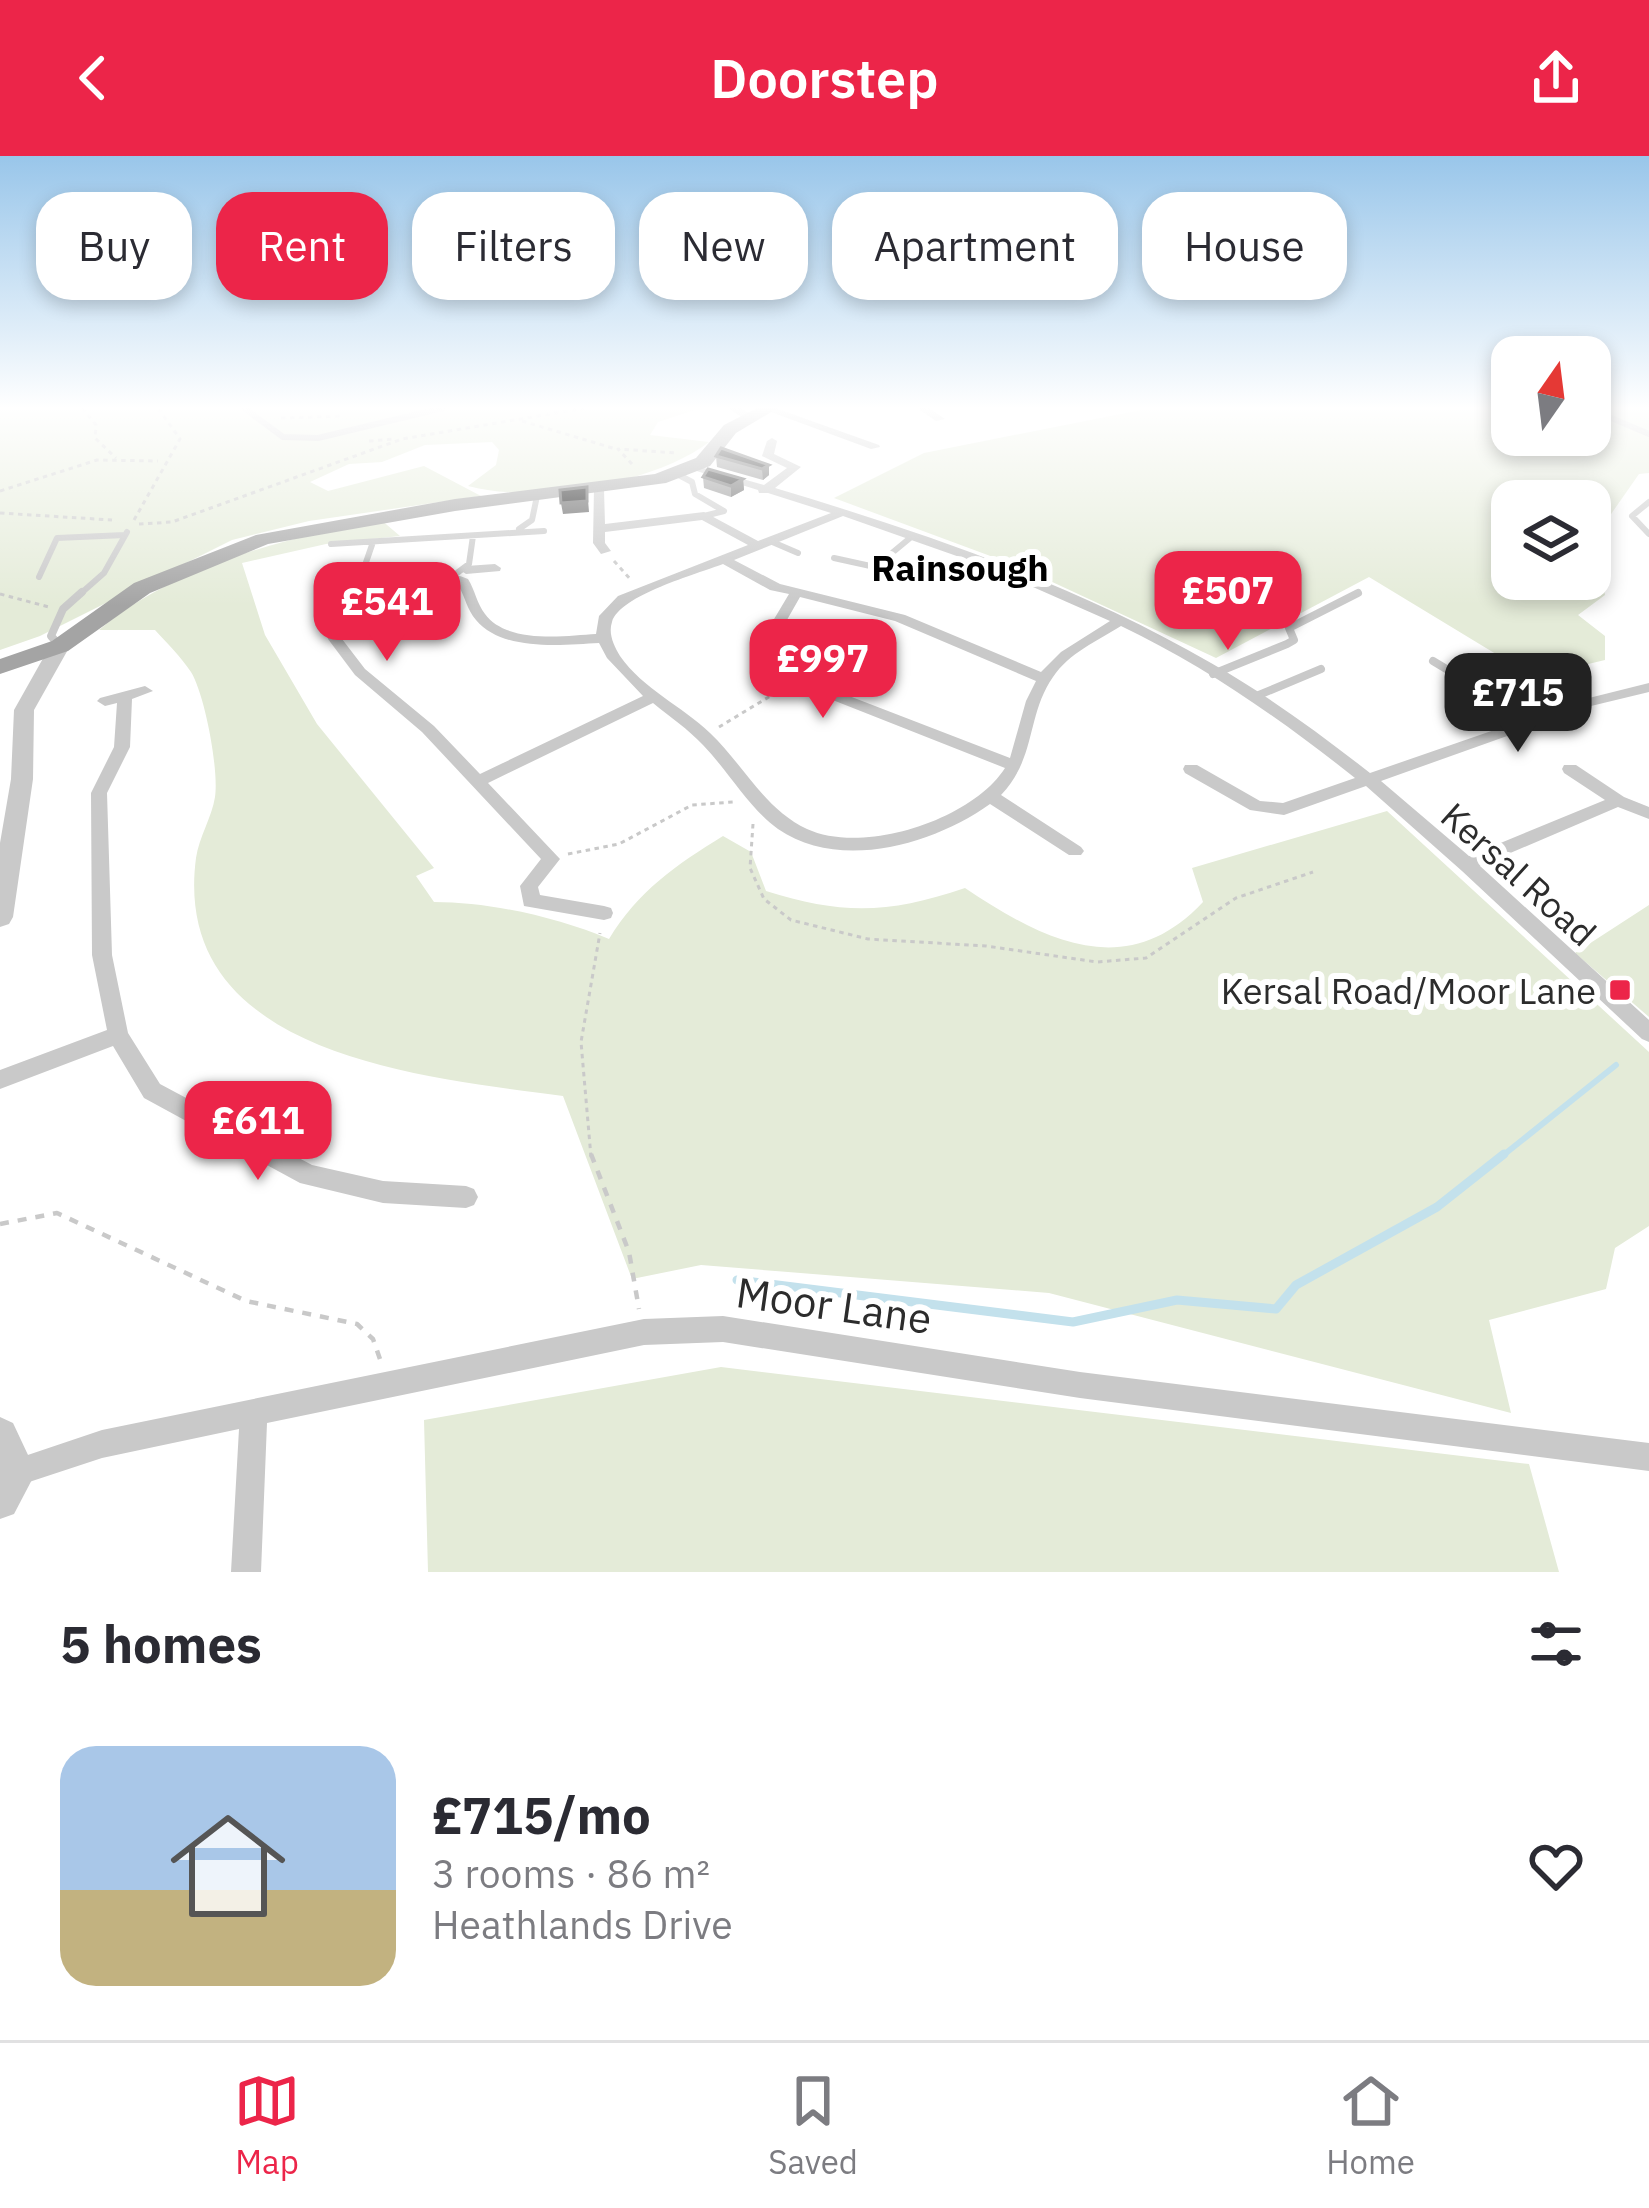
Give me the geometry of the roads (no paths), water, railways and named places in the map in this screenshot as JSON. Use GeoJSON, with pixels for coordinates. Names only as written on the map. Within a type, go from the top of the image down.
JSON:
{"type":"FeatureCollection","features":[{"type":"Feature","properties":{"kind":"main road"},"geometry":{"type":"LineString","coordinates":[[0,667],[60,646],[142,588],[262,539],[314,526],[598,490],[671,474]]}},
{"type":"Feature","properties":{"kind":"street","name":"Kersal Road"},"geometry":{"type":"LineString","coordinates":[[716,474],[910,538],[1119,621],[1254,697],[1374,782],[1649,1034]]}},
{"type":"Feature","properties":{"kind":"street"},"geometry":{"type":"LineString","coordinates":[[764,491],[786,474]]}},
{"type":"Feature","properties":{"kind":"street"},"geometry":{"type":"LineString","coordinates":[[598,490],[598,529],[605,551]]}},
{"type":"Feature","properties":{"kind":"street"},"geometry":{"type":"LineString","coordinates":[[838,514],[613,605],[604,638],[620,670],[704,736],[758,804],[795,832],[828,842],[863,844],[943,821],[989,796],[1015,766],[1044,679],[1058,661],[1119,621]]}},
{"type":"Feature","properties":{"kind":"street"},"geometry":{"type":"LineString","coordinates":[[598,529],[704,516],[764,543]]}},
{"type":"Feature","properties":{"kind":"street"},"geometry":{"type":"LineString","coordinates":[[723,559],[757,579],[900,618],[1044,679]]}},
{"type":"Feature","properties":{"kind":"street"},"geometry":{"type":"LineString","coordinates":[[495,568],[366,580],[331,603],[328,616],[335,639],[371,684],[416,717],[551,859],[529,886],[531,901],[604,913]]}},
{"type":"Feature","properties":{"kind":"street"},"geometry":{"type":"LineString","coordinates":[[459,573],[480,617],[495,628],[547,638],[604,638]]}},
{"type":"Feature","properties":{"kind":"street"},"geometry":{"type":"LineString","coordinates":[[796,592],[768,641],[773,664],[793,680],[1015,766]]}},
{"type":"Feature","properties":{"kind":"street"},"geometry":{"type":"LineString","coordinates":[[0,917],[22,779],[24,710],[60,646]]}},
{"type":"Feature","properties":{"kind":"street"},"geometry":{"type":"LineString","coordinates":[[0,667],[23,674],[32,690]]}},
{"type":"Feature","properties":{"kind":"street"},"geometry":{"type":"LineString","coordinates":[[1191,769],[1237,797],[1269,809],[1374,782],[1534,722],[1649,687]]}},
{"type":"Feature","properties":{"kind":"street"},"geometry":{"type":"LineString","coordinates":[[146,691],[115,699],[122,747],[99,793],[101,955],[118,1035],[152,1090],[308,1175],[403,1195],[466,1197]]}},
{"type":"Feature","properties":{"kind":"street"},"geometry":{"type":"LineString","coordinates":[[476,782],[655,696]]}},
{"type":"Feature","properties":{"kind":"street"},"geometry":{"type":"LineString","coordinates":[[1570,769],[1618,802],[1649,813]]}},
{"type":"Feature","properties":{"kind":"street"},"geometry":{"type":"LineString","coordinates":[[989,796],[1076,851]]}},
{"type":"Feature","properties":{"kind":"street"},"geometry":{"type":"LineString","coordinates":[[1465,865],[1618,802]]}},
{"type":"Feature","properties":{"kind":"street"},"geometry":{"type":"LineString","coordinates":[[0,1080],[118,1035]]}},
{"type":"Feature","properties":{"kind":"street","name":"Moor Lane"},"geometry":{"type":"LineString","coordinates":[[8,1486],[102,1444],[644,1332],[723,1329],[1080,1385],[1649,1457]]}},
{"type":"Feature","properties":{"kind":"street"},"geometry":{"type":"LineString","coordinates":[[246,1572],[254,1415]]}},
{"type":"Feature","properties":{"kind":"street"},"geometry":{"type":"LineString","coordinates":[[0,1436],[8,1486]]}},
{"type":"Feature","properties":{"kind":"lane"},"geometry":{"type":"LineString","coordinates":[[692,474],[695,494],[724,511],[704,516]]}},
{"type":"Feature","properties":{"kind":"lane"},"geometry":{"type":"LineString","coordinates":[[519,530],[532,520],[537,496]]}},
{"type":"Feature","properties":{"kind":"lane"},"geometry":{"type":"LineString","coordinates":[[1649,502],[1632,516],[1649,534]]}},
{"type":"Feature","properties":{"kind":"lane"},"geometry":{"type":"LineString","coordinates":[[39,577],[57,538],[128,530],[104,573],[63,609],[51,636],[60,646]]}},
{"type":"Feature","properties":{"kind":"lane"},"geometry":{"type":"LineString","coordinates":[[331,544],[544,531]]}},
{"type":"Feature","properties":{"kind":"lane"},"geometry":{"type":"LineString","coordinates":[[459,573],[473,536]]}},
{"type":"Feature","properties":{"kind":"lane"},"geometry":{"type":"LineString","coordinates":[[834,558],[875,567],[910,538]]}},
{"type":"Feature","properties":{"kind":"lane"},"geometry":{"type":"LineString","coordinates":[[366,580],[363,571],[373,542]]}},
{"type":"Feature","properties":{"kind":"lane"},"geometry":{"type":"LineString","coordinates":[[764,543],[799,554]]}},
{"type":"Feature","properties":{"kind":"lane"},"geometry":{"type":"LineString","coordinates":[[1213,674],[1287,644],[1294,640],[1288,628],[1358,593]]}},
{"type":"Feature","properties":{"kind":"lane"},"geometry":{"type":"LineString","coordinates":[[1433,661],[1534,722]]}},
{"type":"Feature","properties":{"kind":"lane"},"geometry":{"type":"LineString","coordinates":[[1254,697],[1321,669]]}},
{"type":"Feature","properties":{"kind":"waterway"},"geometry":{"type":"LineString","coordinates":[[1501,1157],[1616,1065]]}},
{"type":"Feature","properties":{"kind":"waterway"},"geometry":{"type":"LineString","coordinates":[[737,1280],[1073,1322],[1177,1300],[1276,1309],[1296,1285],[1437,1207],[1504,1154]]}},
{"type":"Feature","properties":{"kind":"place","name":"Kersal Road/Moor Lane"},"geometry":{"type":"Point","coordinates":[1620,990]}},
{"type":"Feature","properties":{"kind":"district","name":"Rainsough"},"geometry":{"type":"Point","coordinates":[960,567]}}]}
